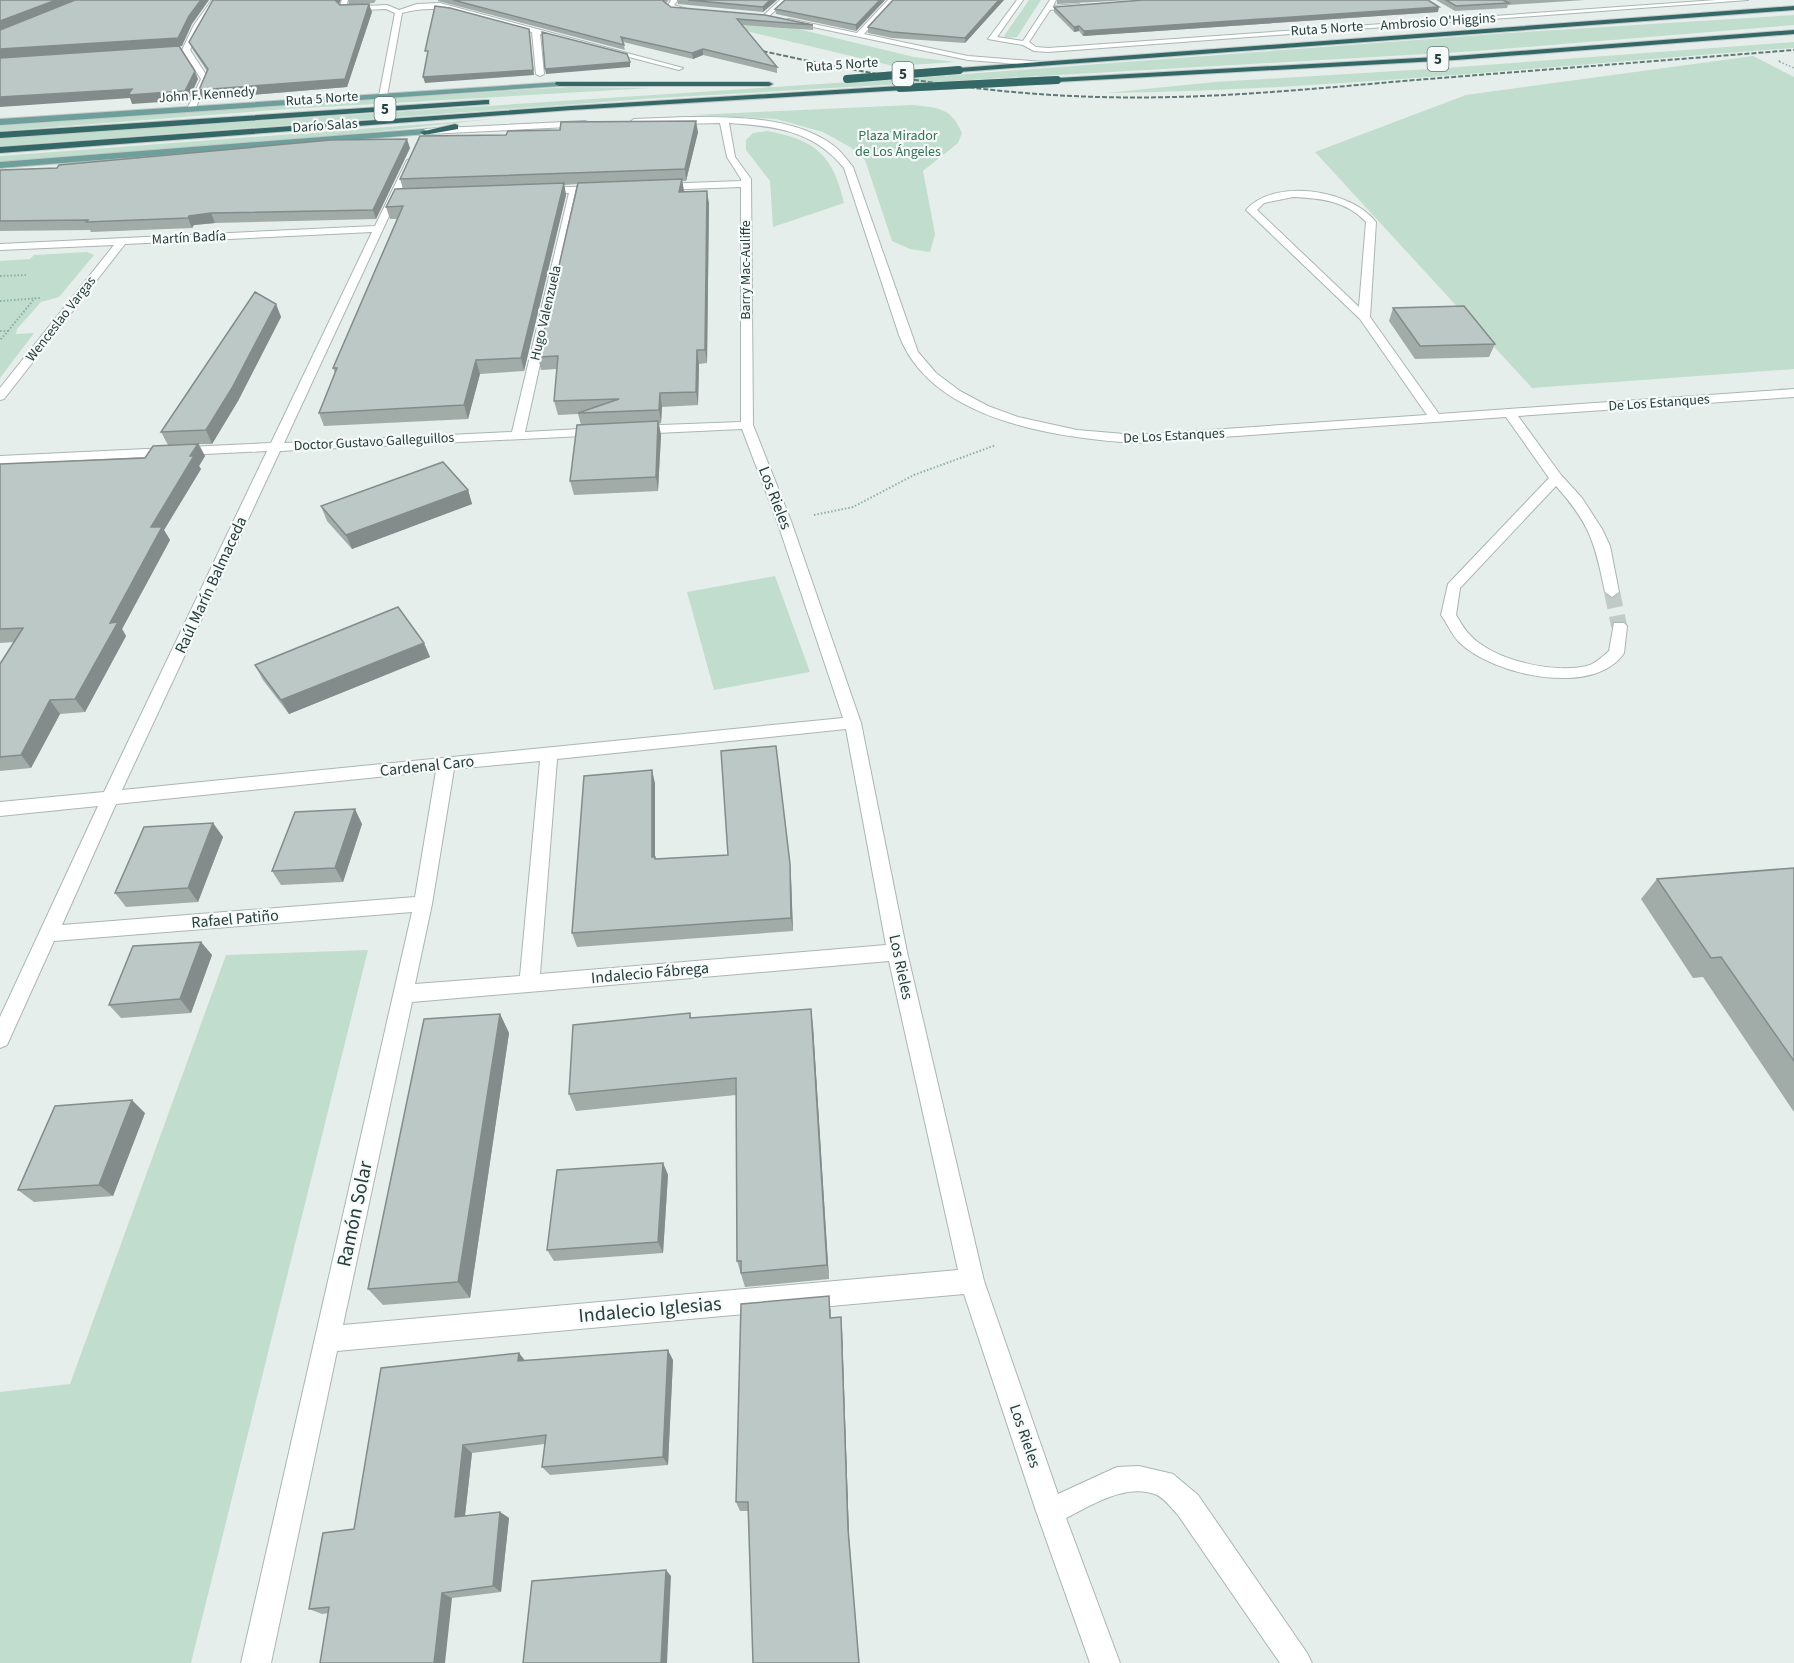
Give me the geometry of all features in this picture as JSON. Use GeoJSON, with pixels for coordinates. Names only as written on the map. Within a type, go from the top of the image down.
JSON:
{"type":"FeatureCollection","features":[{"type":"Feature","properties":{"kind":"highway","name":"Ruta 5 Norte"},"geometry":{"type":"LineString","coordinates":[[836,79],[1794,8]]}},
{"type":"Feature","properties":{"kind":"highway"},"geometry":{"type":"LineString","coordinates":[[1257,47],[1366,27]]}},
{"type":"Feature","properties":{"kind":"highway","name":"Ruta 5 Norte"},"geometry":{"type":"LineString","coordinates":[[0,150],[645,103],[1444,58],[1794,32]]}},
{"type":"Feature","properties":{"kind":"highway"},"geometry":{"type":"LineString","coordinates":[[616,94],[780,83]]}},
{"type":"Feature","properties":{"kind":"highway"},"geometry":{"type":"LineString","coordinates":[[559,84],[769,84]]}},
{"type":"Feature","properties":{"kind":"highway","name":"Ruta 5 Norte"},"geometry":{"type":"LineString","coordinates":[[0,135],[499,101]]}},
{"type":"Feature","properties":{"kind":"highway"},"geometry":{"type":"LineString","coordinates":[[424,132],[645,103]]}},
{"type":"Feature","properties":{"kind":"main road","name":"John F. Kennedy"},"geometry":{"type":"LineString","coordinates":[[0,122],[559,84]]}},
{"type":"Feature","properties":{"kind":"main road","name":"Darío Salas"},"geometry":{"type":"LineString","coordinates":[[0,165],[424,132]]}},
{"type":"Feature","properties":{"kind":"street"},"geometry":{"type":"LineString","coordinates":[[186,50],[198,25],[215,0]]}},
{"type":"Feature","properties":{"kind":"street"},"geometry":{"type":"LineString","coordinates":[[345,0],[340,12],[387,7],[399,12],[438,2],[536,31],[679,68]]}},
{"type":"Feature","properties":{"kind":"street"},"geometry":{"type":"LineString","coordinates":[[675,0],[669,6],[672,8],[697,11]]}},
{"type":"Feature","properties":{"kind":"street"},"geometry":{"type":"LineString","coordinates":[[766,16],[784,0]]}},
{"type":"Feature","properties":{"kind":"street"},"geometry":{"type":"LineString","coordinates":[[858,36],[892,0]]}},
{"type":"Feature","properties":{"kind":"street","name":"Ambrosio O'Higgins"},"geometry":{"type":"LineString","coordinates":[[1020,0],[992,38],[1025,43],[1034,49],[1056,50],[1745,0]]}},
{"type":"Feature","properties":{"kind":"street"},"geometry":{"type":"LineString","coordinates":[[1025,43],[1053,0]]}},
{"type":"Feature","properties":{"kind":"street"},"geometry":{"type":"LineString","coordinates":[[1653,0],[1666,6]]}},
{"type":"Feature","properties":{"kind":"street"},"geometry":{"type":"LineString","coordinates":[[1547,4],[1564,13]]}},
{"type":"Feature","properties":{"kind":"street"},"geometry":{"type":"LineString","coordinates":[[1048,8],[1082,5]]}},
{"type":"Feature","properties":{"kind":"street"},"geometry":{"type":"LineString","coordinates":[[383,96],[399,12]]}},
{"type":"Feature","properties":{"kind":"street"},"geometry":{"type":"LineString","coordinates":[[755,15],[968,58],[1043,64]]}},
{"type":"Feature","properties":{"kind":"street"},"geometry":{"type":"LineString","coordinates":[[1453,15],[1462,20]]}},
{"type":"Feature","properties":{"kind":"street"},"geometry":{"type":"LineString","coordinates":[[536,31],[540,74]]}},
{"type":"Feature","properties":{"kind":"street"},"geometry":{"type":"LineString","coordinates":[[175,51],[186,50]]}},
{"type":"Feature","properties":{"kind":"street"},"geometry":{"type":"LineString","coordinates":[[186,50],[205,79],[191,109]]}},
{"type":"Feature","properties":{"kind":"street"},"geometry":{"type":"LineString","coordinates":[[968,58],[974,63],[973,69]]}},
{"type":"Feature","properties":{"kind":"street"},"geometry":{"type":"LineString","coordinates":[[620,123],[689,119],[724,121]]}},
{"type":"Feature","properties":{"kind":"street","name":"Barry Mac-Auliffe"},"geometry":{"type":"LineString","coordinates":[[724,121],[731,157],[746,179],[747,424]]}},
{"type":"Feature","properties":{"kind":"street","name":"De Los Estanques"},"geometry":{"type":"LineString","coordinates":[[724,121],[787,128],[826,143],[844,157],[912,351],[951,390],[1019,422],[1073,434],[1136,439],[1794,393]]}},
{"type":"Feature","properties":{"kind":"street","name":"Darío Salas"},"geometry":{"type":"LineString","coordinates":[[424,132],[597,124]]}},
{"type":"Feature","properties":{"kind":"street","name":"Raúl Marín Balmaceda"},"geometry":{"type":"LineString","coordinates":[[2,1028],[379,229],[400,196],[424,132]]}},
{"type":"Feature","properties":{"kind":"street"},"geometry":{"type":"LineString","coordinates":[[654,187],[745,184]]}},
{"type":"Feature","properties":{"kind":"street"},"geometry":{"type":"LineString","coordinates":[[529,191],[609,189]]}},
{"type":"Feature","properties":{"kind":"street","name":"Hugo Valenzuela"},"geometry":{"type":"LineString","coordinates":[[518,435],[574,190]]}},
{"type":"Feature","properties":{"kind":"street"},"geometry":{"type":"LineString","coordinates":[[1364,317],[1371,222],[1368,216],[1347,203],[1314,195],[1276,196],[1254,206],[1251,210],[1364,317],[1436,419]]}},
{"type":"Feature","properties":{"kind":"street","name":"Martín Badía"},"geometry":{"type":"LineString","coordinates":[[0,248],[379,229]]}},
{"type":"Feature","properties":{"kind":"street","name":"Wenceslao Vargas"},"geometry":{"type":"LineString","coordinates":[[0,396],[122,241]]}},
{"type":"Feature","properties":{"kind":"street"},"geometry":{"type":"LineString","coordinates":[[1510,413],[1556,478],[1577,501],[1595,529],[1603,546],[1612,592]]}},
{"type":"Feature","properties":{"kind":"street","name":"Doctor Gustavo Galleguillos"},"geometry":{"type":"LineString","coordinates":[[0,460],[747,424]]}},
{"type":"Feature","properties":{"kind":"street","name":"Los Rieles"},"geometry":{"type":"LineString","coordinates":[[747,424],[784,521],[854,723],[897,952],[972,1281],[1050,1511],[1105,1663]]}},
{"type":"Feature","properties":{"kind":"street"},"geometry":{"type":"LineString","coordinates":[[1556,478],[1453,587],[1447,597],[1447,610],[1452,622],[1462,636],[1496,659],[1519,667],[1565,674],[1602,667],[1614,658],[1622,639],[1619,626]]}},
{"type":"Feature","properties":{"kind":"street","name":"Cardenal Caro"},"geometry":{"type":"LineString","coordinates":[[0,809],[854,723]]}},
{"type":"Feature","properties":{"kind":"street"},"geometry":{"type":"LineString","coordinates":[[529,983],[549,754]]}},
{"type":"Feature","properties":{"kind":"street","name":"Ramón Solar"},"geometry":{"type":"LineString","coordinates":[[256,1663],[423,904],[446,764]]}},
{"type":"Feature","properties":{"kind":"street","name":"Rafael Patiño"},"geometry":{"type":"LineString","coordinates":[[48,934],[423,904]]}},
{"type":"Feature","properties":{"kind":"street","name":"Indalecio Fábrega"},"geometry":{"type":"LineString","coordinates":[[402,994],[897,952]]}},
{"type":"Feature","properties":{"kind":"street","name":"Indalecio Iglesias"},"geometry":{"type":"LineString","coordinates":[[329,1339],[972,1281]]}},
{"type":"Feature","properties":{"kind":"street"},"geometry":{"type":"LineString","coordinates":[[1050,1511],[1117,1480],[1139,1479],[1164,1483],[1188,1505],[1298,1663]]}},
{"type":"Feature","properties":{"kind":"path"},"geometry":{"type":"LineString","coordinates":[[1786,60],[1778,61],[1794,68]]}},
{"type":"Feature","properties":{"kind":"path"},"geometry":{"type":"LineString","coordinates":[[0,340],[35,298]]}},
{"type":"Feature","properties":{"kind":"path"},"geometry":{"type":"LineString","coordinates":[[0,331],[8,331]]}},
{"type":"Feature","properties":{"kind":"path"},"geometry":{"type":"LineString","coordinates":[[784,521],[853,507],[914,475],[991,445],[1001,444]]}},
{"type":"Feature","properties":{"kind":"green space"},"geometry":{"type":"Polygon","coordinates":[[[617,0],[748,17],[914,57],[955,62],[893,66],[617,0]]]}},
{"type":"Feature","properties":{"kind":"green space"},"geometry":{"type":"Polygon","coordinates":[[[1029,0],[1041,0],[1017,37],[1006,38],[1004,36],[1029,0]]]}},
{"type":"Feature","properties":{"kind":"green space"},"geometry":{"type":"Polygon","coordinates":[[[1794,15],[1794,25],[1478,51],[658,98],[0,146],[0,138],[927,77],[1509,33],[1794,15]]]}},
{"type":"Feature","properties":{"kind":"green space"},"geometry":{"type":"Polygon","coordinates":[[[1794,42],[1794,48],[1364,82],[1106,93],[1215,82],[1445,68],[1794,42]]]}},
{"type":"Feature","properties":{"kind":"green space"},"geometry":{"type":"Polygon","coordinates":[[[1753,56],[1794,77],[1794,369],[1532,388],[1315,152],[1466,95],[1753,56]]]}},
{"type":"Feature","properties":{"kind":"green space"},"geometry":{"type":"Polygon","coordinates":[[[570,87],[651,88],[288,109],[0,131],[0,126],[570,87]]]}},
{"type":"Feature","properties":{"kind":"green space","name":"Plaza Mirador de Los Ángeles"},"geometry":{"type":"Polygon","coordinates":[[[912,105],[943,110],[958,124],[962,133],[958,143],[923,171],[935,234],[930,252],[910,249],[892,241],[865,160],[850,147],[823,132],[776,119],[691,115],[912,105]]]}},
{"type":"Feature","properties":{"kind":"green space"},"geometry":{"type":"Polygon","coordinates":[[[493,119],[353,134],[0,162],[0,156],[493,119]]]}},
{"type":"Feature","properties":{"kind":"green space"},"geometry":{"type":"Polygon","coordinates":[[[767,131],[798,139],[820,152],[834,173],[844,203],[773,227],[770,181],[746,150],[746,140],[753,133],[767,131]]]}},
{"type":"Feature","properties":{"kind":"green space"},"geometry":{"type":"Polygon","coordinates":[[[87,252],[94,255],[59,297],[41,302],[17,329],[16,334],[34,333],[0,378],[0,261],[30,259],[34,255],[87,252]]]}},
{"type":"Feature","properties":{"kind":"green space"},"geometry":{"type":"Polygon","coordinates":[[[775,576],[810,672],[714,690],[687,592],[775,576]]]}},
{"type":"Feature","properties":{"kind":"green space"},"geometry":{"type":"Polygon","coordinates":[[[368,950],[191,1663],[0,1663],[0,1392],[70,1384],[226,955],[368,950]]]}},
{"type":"Feature","properties":{"kind":"building"},"geometry":{"type":"Polygon","coordinates":[[[0,0],[56,0],[0,21],[0,0]]]}},
{"type":"Feature","properties":{"kind":"building"},"geometry":{"type":"Polygon","coordinates":[[[75,0],[201,0],[189,16],[178,38],[0,49],[0,30],[75,0]]]}},
{"type":"Feature","properties":{"kind":"building"},"geometry":{"type":"Polygon","coordinates":[[[213,0],[335,0],[340,5],[369,4],[345,79],[199,90],[208,69],[189,42],[213,0]]]}},
{"type":"Feature","properties":{"kind":"building"},"geometry":{"type":"Polygon","coordinates":[[[453,0],[664,0],[671,7],[765,15],[813,25],[737,19],[777,67],[703,49],[692,53],[621,37],[624,45],[453,0]]]}},
{"type":"Feature","properties":{"kind":"building"},"geometry":{"type":"Polygon","coordinates":[[[688,0],[770,0],[763,7],[688,0]]]}},
{"type":"Feature","properties":{"kind":"building"},"geometry":{"type":"Polygon","coordinates":[[[785,0],[880,0],[856,25],[775,9],[785,0]]]}},
{"type":"Feature","properties":{"kind":"building"},"geometry":{"type":"Polygon","coordinates":[[[893,0],[999,0],[965,38],[892,32],[868,27],[893,0]]]}},
{"type":"Feature","properties":{"kind":"building"},"geometry":{"type":"Polygon","coordinates":[[[1143,0],[1428,0],[1439,7],[1084,31],[1079,26],[1074,27],[1054,7],[1143,0]]]}},
{"type":"Feature","properties":{"kind":"building"},"geometry":{"type":"Polygon","coordinates":[[[1446,0],[1503,0],[1509,3],[1456,6],[1446,0]]]}},
{"type":"Feature","properties":{"kind":"building"},"geometry":{"type":"Polygon","coordinates":[[[435,6],[529,29],[533,70],[423,77],[428,51],[425,51],[435,6]]]}},
{"type":"Feature","properties":{"kind":"building"},"geometry":{"type":"Polygon","coordinates":[[[542,32],[627,54],[630,62],[545,69],[542,32]]]}},
{"type":"Feature","properties":{"kind":"building"},"geometry":{"type":"Polygon","coordinates":[[[179,46],[195,71],[185,91],[128,95],[132,89],[0,97],[0,58],[179,46]]]}},
{"type":"Feature","properties":{"kind":"building"},"geometry":{"type":"Polygon","coordinates":[[[696,121],[685,169],[400,179],[420,136],[506,135],[508,131],[560,130],[561,122],[696,121]]]}},
{"type":"Feature","properties":{"kind":"building"},"geometry":{"type":"Polygon","coordinates":[[[407,139],[373,210],[211,213],[188,218],[86,222],[88,220],[0,221],[0,170],[57,168],[59,165],[331,140],[407,139]]]}},
{"type":"Feature","properties":{"kind":"building"},"geometry":{"type":"Polygon","coordinates":[[[682,179],[679,192],[707,191],[705,350],[697,350],[696,392],[660,393],[659,410],[578,413],[619,399],[554,401],[558,356],[538,357],[578,183],[682,179]]]}},
{"type":"Feature","properties":{"kind":"building"},"geometry":{"type":"Polygon","coordinates":[[[564,183],[521,358],[476,360],[464,405],[319,413],[337,368],[333,368],[403,206],[386,207],[395,189],[564,183]]]}},
{"type":"Feature","properties":{"kind":"building"},"geometry":{"type":"Polygon","coordinates":[[[255,292],[276,304],[232,388],[206,430],[161,432],[255,292]]]}},
{"type":"Feature","properties":{"kind":"building"},"geometry":{"type":"Polygon","coordinates":[[[1464,306],[1495,344],[1420,346],[1393,308],[1464,306]]]}},
{"type":"Feature","properties":{"kind":"building"},"geometry":{"type":"Polygon","coordinates":[[[658,421],[656,477],[570,481],[577,425],[658,421]]]}},
{"type":"Feature","properties":{"kind":"building"},"geometry":{"type":"Polygon","coordinates":[[[198,444],[190,456],[194,456],[151,527],[162,527],[110,623],[118,622],[75,699],[50,700],[21,755],[0,757],[0,664],[23,628],[0,629],[0,464],[145,458],[153,446],[198,444]]]}},
{"type":"Feature","properties":{"kind":"building"},"geometry":{"type":"Polygon","coordinates":[[[443,462],[468,490],[346,535],[321,506],[443,462]]]}},
{"type":"Feature","properties":{"kind":"building"},"geometry":{"type":"Polygon","coordinates":[[[398,607],[424,643],[281,700],[255,665],[398,607]]]}},
{"type":"Feature","properties":{"kind":"building"},"geometry":{"type":"Polygon","coordinates":[[[776,746],[790,864],[791,918],[572,933],[584,776],[652,770],[652,857],[655,859],[728,855],[721,751],[776,746]]]}},
{"type":"Feature","properties":{"kind":"building"},"geometry":{"type":"Polygon","coordinates":[[[355,809],[335,868],[272,871],[295,812],[355,809]]]}},
{"type":"Feature","properties":{"kind":"building"},"geometry":{"type":"Polygon","coordinates":[[[213,823],[188,888],[115,893],[144,827],[213,823]]]}},
{"type":"Feature","properties":{"kind":"building"},"geometry":{"type":"Polygon","coordinates":[[[1794,868],[1794,1061],[1721,957],[1711,958],[1657,879],[1794,868]]]}},
{"type":"Feature","properties":{"kind":"building"},"geometry":{"type":"Polygon","coordinates":[[[201,942],[180,999],[109,1005],[133,946],[201,942]]]}},
{"type":"Feature","properties":{"kind":"building"},"geometry":{"type":"Polygon","coordinates":[[[811,1009],[827,1265],[741,1273],[741,1261],[737,1261],[736,1078],[569,1094],[573,1025],[690,1013],[690,1018],[811,1009]]]}},
{"type":"Feature","properties":{"kind":"building"},"geometry":{"type":"Polygon","coordinates":[[[500,1014],[458,1282],[368,1289],[424,1019],[500,1014]]]}},
{"type":"Feature","properties":{"kind":"building"},"geometry":{"type":"Polygon","coordinates":[[[132,1100],[99,1185],[18,1190],[55,1106],[132,1100]]]}},
{"type":"Feature","properties":{"kind":"building"},"geometry":{"type":"Polygon","coordinates":[[[663,1163],[658,1242],[547,1250],[557,1170],[663,1163]]]}},
{"type":"Feature","properties":{"kind":"building"},"geometry":{"type":"Polygon","coordinates":[[[829,1296],[830,1318],[841,1317],[848,1529],[859,1663],[753,1663],[748,1502],[736,1502],[741,1304],[829,1296]]]}},
{"type":"Feature","properties":{"kind":"building"},"geometry":{"type":"Polygon","coordinates":[[[668,1350],[663,1457],[542,1467],[546,1435],[463,1445],[455,1517],[500,1512],[493,1586],[442,1593],[434,1663],[320,1663],[329,1607],[309,1609],[323,1533],[354,1529],[381,1368],[519,1353],[518,1361],[668,1350]]]}},
{"type":"Feature","properties":{"kind":"building"},"geometry":{"type":"Polygon","coordinates":[[[666,1570],[661,1663],[523,1663],[532,1581],[666,1570]]]}},
{"type":"Feature","properties":{"kind":"tunnel"},"geometry":{"type":"LineString","coordinates":[[1612,592],[1619,626]]}},
{"type":"Feature","properties":{"kind":"railway"},"geometry":{"type":"LineString","coordinates":[[749,48],[879,74],[966,87],[1055,95],[1139,98],[1257,93],[1794,50]]}}]}
